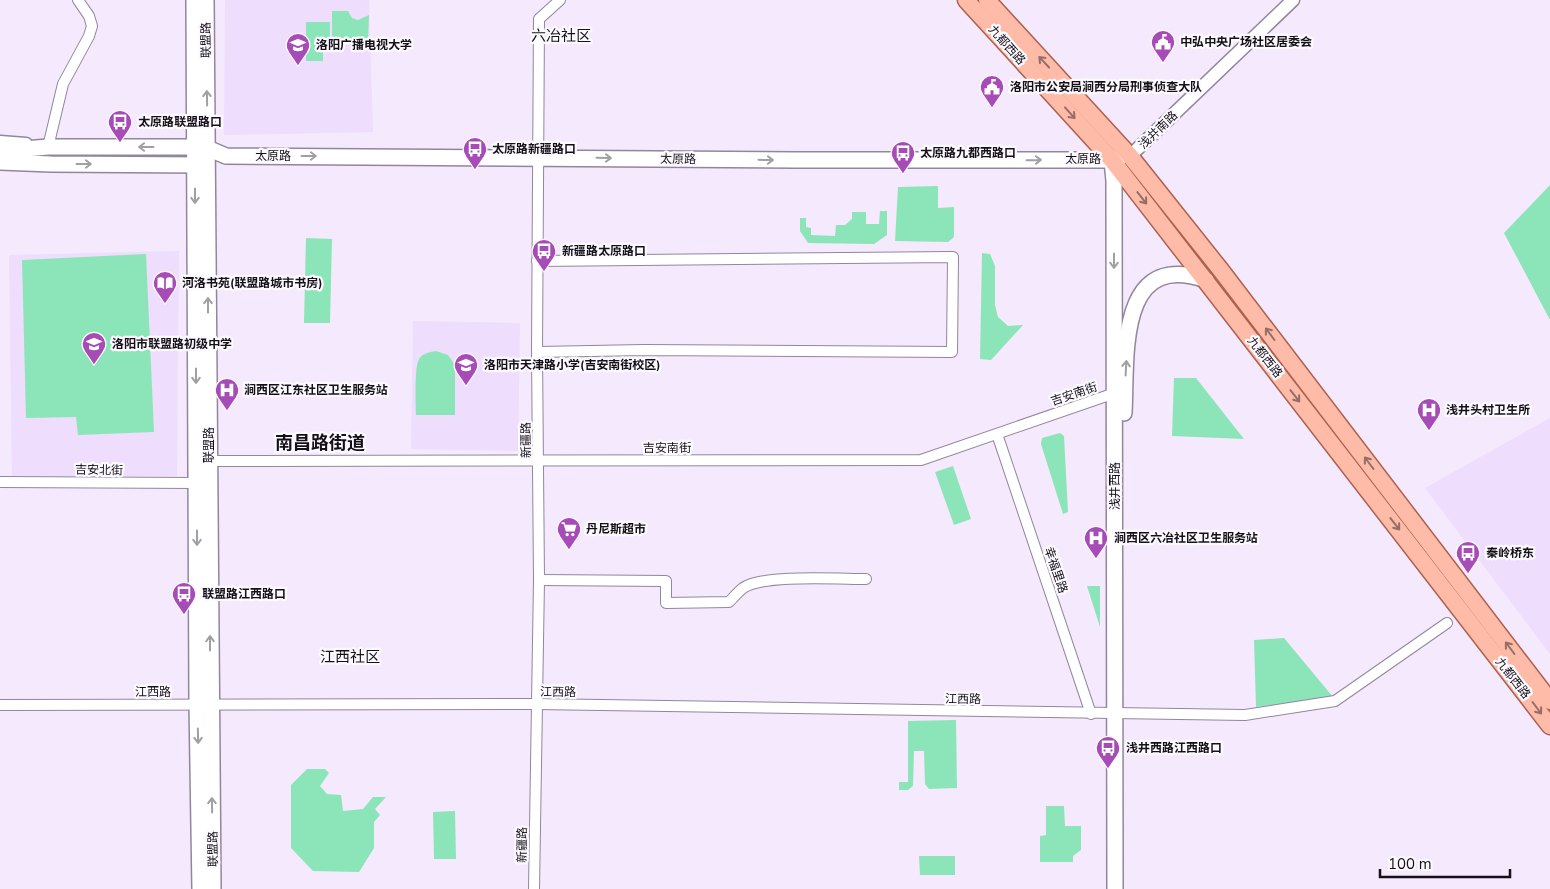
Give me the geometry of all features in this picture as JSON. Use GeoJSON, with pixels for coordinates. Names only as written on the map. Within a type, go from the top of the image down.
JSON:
{"type":"FeatureCollection","features":[{"type":"Feature","properties":{"kind":"main road","name":"联盟路"},"geometry":{"type":"LineString","coordinates":[[194,0],[201,148]]}},
{"type":"Feature","properties":{"kind":"main road","name":"联盟路"},"geometry":{"type":"LineString","coordinates":[[206,0],[201,148],[197,483],[204,705],[213,889]]}},
{"type":"Feature","properties":{"kind":"main road","name":"九都西路"},"geometry":{"type":"LineString","coordinates":[[966,0],[1112,160],[1550,726]]}},
{"type":"Feature","properties":{"kind":"main road","name":"九都西路"},"geometry":{"type":"LineString","coordinates":[[987,0],[1128,153],[1220,269],[1550,700]]}},
{"type":"Feature","properties":{"kind":"main road","name":"太原路"},"geometry":{"type":"LineString","coordinates":[[0,151],[48,147],[201,148],[226,156],[794,160],[1112,160],[1128,153]]}},
{"type":"Feature","properties":{"kind":"main road","name":"太原路"},"geometry":{"type":"LineString","coordinates":[[0,162],[201,165],[226,156]]}},
{"type":"Feature","properties":{"kind":"main road","name":"浅井西路"},"geometry":{"type":"LineString","coordinates":[[1112,160],[1114,180],[1120,714],[1125,889]]}},
{"type":"Feature","properties":{"kind":"main road","name":"联盟路"},"geometry":{"type":"LineString","coordinates":[[200,889],[209,462],[201,165]]}},
{"type":"Feature","properties":{"kind":"main road","name":"浅井西路"},"geometry":{"type":"LineString","coordinates":[[1115,889],[1120,714],[1124,423],[1128,326],[1136,302],[1141,294],[1147,286],[1163,276],[1190,275],[1206,280]]}},
{"type":"Feature","properties":{"kind":"street"},"geometry":{"type":"LineString","coordinates":[[48,147],[62,84],[89,36],[92,26],[89,16],[78,0]]}},
{"type":"Feature","properties":{"kind":"street","name":"新疆路"},"geometry":{"type":"LineString","coordinates":[[534,889],[536,704],[540,580],[537,352],[539,19],[560,0]]}},
{"type":"Feature","properties":{"kind":"street","name":"浅井南路"},"geometry":{"type":"LineString","coordinates":[[1128,153],[1282,0]]}},
{"type":"Feature","properties":{"kind":"street","name":"浅井南路"},"geometry":{"type":"LineString","coordinates":[[1128,153],[1293,0]]}},
{"type":"Feature","properties":{"kind":"street","name":"太原路"},"geometry":{"type":"LineString","coordinates":[[0,142],[48,147]]}},
{"type":"Feature","properties":{"kind":"street","name":"太原路"},"geometry":{"type":"LineString","coordinates":[[0,169],[51,164]]}},
{"type":"Feature","properties":{"kind":"street"},"geometry":{"type":"LineString","coordinates":[[537,261],[953,257],[952,352],[644,350],[537,352]]}},
{"type":"Feature","properties":{"kind":"street","name":"吉安南街"},"geometry":{"type":"LineString","coordinates":[[209,462],[921,460],[1115,394]]}},
{"type":"Feature","properties":{"kind":"street","name":"幸福里路"},"geometry":{"type":"LineString","coordinates":[[996,434],[1091,714]]}},
{"type":"Feature","properties":{"kind":"street","name":"吉安北街"},"geometry":{"type":"LineString","coordinates":[[0,482],[197,483]]}},
{"type":"Feature","properties":{"kind":"street"},"geometry":{"type":"LineString","coordinates":[[540,580],[666,581],[666,603],[729,602],[744,588],[758,583],[778,580],[866,579]]}},
{"type":"Feature","properties":{"kind":"street","name":"江西路"},"geometry":{"type":"LineString","coordinates":[[0,705],[536,704],[1245,715],[1335,701],[1448,623]]}},
{"type":"Feature","properties":{"kind":"shaded area","name":"洛阳广播电视大学"},"geometry":{"type":"Polygon","coordinates":[[[225,0],[369,0],[373,132],[224,135],[225,0]]]}},
{"type":"Feature","properties":{"kind":"shaded area","name":"洛阳市联盟路初级中学"},"geometry":{"type":"Polygon","coordinates":[[[179,251],[177,476],[12,476],[9,255],[179,251]]]}},
{"type":"Feature","properties":{"kind":"shaded area","name":"洛阳市天津路小学(吉安南街校区)"},"geometry":{"type":"Polygon","coordinates":[[[413,321],[520,323],[518,451],[411,449],[413,321]]]}},
{"type":"Feature","properties":{"kind":"shaded area"},"geometry":{"type":"Polygon","coordinates":[[[1550,418],[1550,654],[1425,488],[1550,418]]]}},
{"type":"Feature","properties":{"kind":"green space"},"geometry":{"type":"Polygon","coordinates":[[[332,11],[348,11],[352,18],[358,20],[369,15],[368,42],[332,43],[332,11]]]}},
{"type":"Feature","properties":{"kind":"green space"},"geometry":{"type":"Polygon","coordinates":[[[306,22],[330,22],[330,43],[323,43],[323,61],[306,61],[306,22]]]}},
{"type":"Feature","properties":{"kind":"green space"},"geometry":{"type":"Polygon","coordinates":[[[1550,185],[1550,320],[1504,233],[1550,185]]]}},
{"type":"Feature","properties":{"kind":"green space"},"geometry":{"type":"Polygon","coordinates":[[[938,186],[938,208],[954,207],[954,237],[948,242],[895,241],[898,187],[938,186]]]}},
{"type":"Feature","properties":{"kind":"green space"},"geometry":{"type":"Polygon","coordinates":[[[880,211],[887,211],[887,235],[874,244],[808,243],[800,231],[800,218],[806,218],[806,227],[811,228],[811,235],[835,236],[836,225],[845,225],[852,219],[852,212],[866,212],[866,224],[879,224],[880,211]]]}},
{"type":"Feature","properties":{"kind":"green space"},"geometry":{"type":"Polygon","coordinates":[[[306,238],[332,239],[330,323],[304,323],[306,238]]]}},
{"type":"Feature","properties":{"kind":"green space"},"geometry":{"type":"Polygon","coordinates":[[[982,253],[990,254],[995,266],[995,305],[998,317],[1008,326],[1023,325],[991,360],[980,359],[982,253]]]}},
{"type":"Feature","properties":{"kind":"green space"},"geometry":{"type":"Polygon","coordinates":[[[146,254],[154,432],[78,435],[76,417],[26,418],[22,260],[146,254]]]}},
{"type":"Feature","properties":{"kind":"green space"},"geometry":{"type":"Polygon","coordinates":[[[436,351],[448,355],[455,365],[455,415],[416,415],[417,364],[422,355],[436,351]]]}},
{"type":"Feature","properties":{"kind":"green space"},"geometry":{"type":"Polygon","coordinates":[[[1174,378],[1196,378],[1244,439],[1172,436],[1174,378]]]}},
{"type":"Feature","properties":{"kind":"green space"},"geometry":{"type":"Polygon","coordinates":[[[1060,433],[1064,436],[1068,512],[1063,514],[1041,444],[1042,438],[1060,433]]]}},
{"type":"Feature","properties":{"kind":"green space"},"geometry":{"type":"Polygon","coordinates":[[[953,466],[971,519],[954,525],[935,472],[953,466]]]}},
{"type":"Feature","properties":{"kind":"green space"},"geometry":{"type":"Polygon","coordinates":[[[1087,586],[1100,586],[1100,627],[1087,586]]]}},
{"type":"Feature","properties":{"kind":"green space"},"geometry":{"type":"Polygon","coordinates":[[[1284,638],[1333,697],[1256,707],[1254,640],[1284,638]]]}},
{"type":"Feature","properties":{"kind":"green space"},"geometry":{"type":"Polygon","coordinates":[[[956,720],[957,788],[929,789],[925,784],[924,751],[914,751],[913,786],[908,790],[899,790],[899,782],[908,782],[908,721],[956,720]]]}},
{"type":"Feature","properties":{"kind":"green space"},"geometry":{"type":"Polygon","coordinates":[[[307,769],[325,769],[329,773],[320,786],[327,794],[341,795],[343,811],[363,809],[373,797],[386,797],[375,809],[380,815],[374,822],[374,848],[359,872],[313,871],[291,848],[291,785],[307,769]]]}},
{"type":"Feature","properties":{"kind":"green space"},"geometry":{"type":"Polygon","coordinates":[[[1046,806],[1064,806],[1065,826],[1081,826],[1081,850],[1073,856],[1073,862],[1040,862],[1040,836],[1046,835],[1046,806]]]}},
{"type":"Feature","properties":{"kind":"green space"},"geometry":{"type":"Polygon","coordinates":[[[455,811],[456,859],[434,859],[433,812],[455,811]]]}},
{"type":"Feature","properties":{"kind":"green space"},"geometry":{"type":"Polygon","coordinates":[[[919,856],[955,856],[955,875],[920,875],[919,856]]]}},
{"type":"Feature","properties":{"kind":"place","name":"中弘中央广场社区居委会"},"geometry":{"type":"Point","coordinates":[1163,63]}},
{"type":"Feature","properties":{"kind":"place","name":"洛阳广播电视大学"},"geometry":{"type":"Point","coordinates":[298,66]}},
{"type":"Feature","properties":{"kind":"place","name":"洛阳市公安局涧西分局刑事侦查大队"},"geometry":{"type":"Point","coordinates":[992,108]}},
{"type":"Feature","properties":{"kind":"place","name":"太原路联盟路口"},"geometry":{"type":"Point","coordinates":[120,143]}},
{"type":"Feature","properties":{"kind":"place","name":"太原路新疆路口"},"geometry":{"type":"Point","coordinates":[475,170]}},
{"type":"Feature","properties":{"kind":"place","name":"太原路九都西路口"},"geometry":{"type":"Point","coordinates":[903,174]}},
{"type":"Feature","properties":{"kind":"place","name":"新疆路太原路口"},"geometry":{"type":"Point","coordinates":[544,272]}},
{"type":"Feature","properties":{"kind":"place","name":"河洛书苑(联盟路城市书房)"},"geometry":{"type":"Point","coordinates":[165,304]}},
{"type":"Feature","properties":{"kind":"place","name":"洛阳市联盟路初级中学"},"geometry":{"type":"Point","coordinates":[94,365]}},
{"type":"Feature","properties":{"kind":"place","name":"洛阳市天津路小学(吉安南街校区)"},"geometry":{"type":"Point","coordinates":[466,386]}},
{"type":"Feature","properties":{"kind":"place","name":"涧西区江东社区卫生服务站"},"geometry":{"type":"Point","coordinates":[227,411]}},
{"type":"Feature","properties":{"kind":"place","name":"浅井头村卫生所"},"geometry":{"type":"Point","coordinates":[1429,431]}},
{"type":"Feature","properties":{"kind":"place","name":"丹尼斯超市"},"geometry":{"type":"Point","coordinates":[569,550]}},
{"type":"Feature","properties":{"kind":"place","name":"涧西区六冶社区卫生服务站"},"geometry":{"type":"Point","coordinates":[1096,559]}},
{"type":"Feature","properties":{"kind":"place","name":"秦岭桥东"},"geometry":{"type":"Point","coordinates":[1468,574]}},
{"type":"Feature","properties":{"kind":"place","name":"联盟路江西路口"},"geometry":{"type":"Point","coordinates":[184,615]}},
{"type":"Feature","properties":{"kind":"place","name":"浅井西路江西路口"},"geometry":{"type":"Point","coordinates":[1108,769]}},
{"type":"Feature","properties":{"kind":"district","name":"六冶社区"},"geometry":{"type":"Point","coordinates":[561,36]}},
{"type":"Feature","properties":{"kind":"district","name":"南昌路街道"},"geometry":{"type":"Point","coordinates":[320,443]}},
{"type":"Feature","properties":{"kind":"district","name":"江西社区"},"geometry":{"type":"Point","coordinates":[350,657]}}]}
